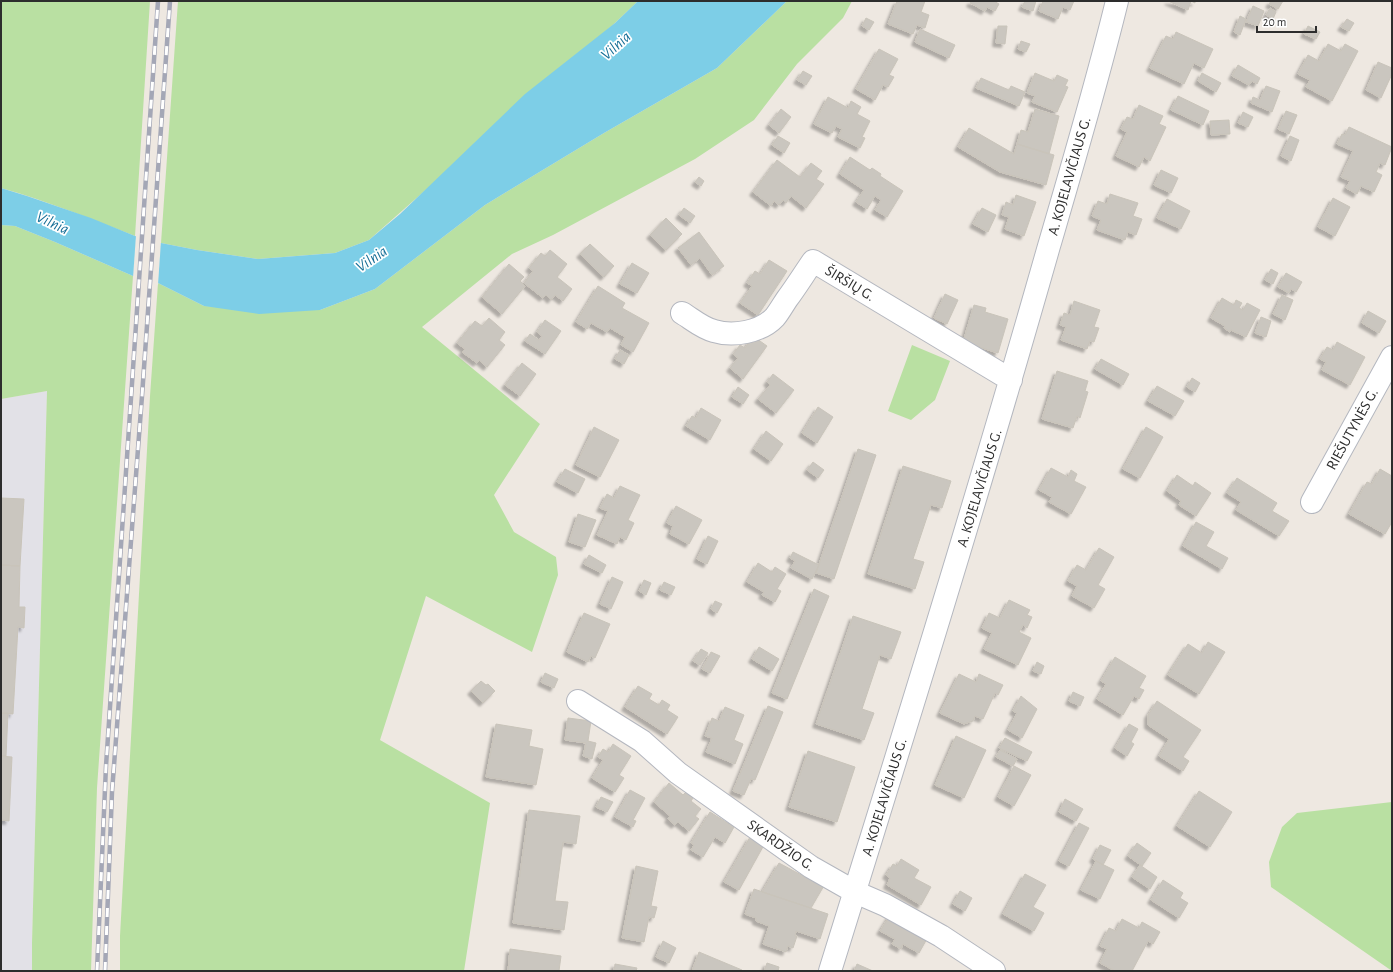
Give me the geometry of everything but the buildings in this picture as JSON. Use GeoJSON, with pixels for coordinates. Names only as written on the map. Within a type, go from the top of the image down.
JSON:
{"type":"FeatureCollection","features":[{"type":"Feature","properties":{"kind":"street","name":"A. KOJELAVIČIAUS G."},"geometry":{"type":"LineString","coordinates":[[830,971],[961,550],[1078,148],[1117,1]]}},
{"type":"Feature","properties":{"kind":"street","name":"ŠIRŠIŲ G."},"geometry":{"type":"LineString","coordinates":[[682,313],[704,327],[714,331],[739,333],[753,330],[774,318],[813,261],[1011,380]]}},
{"type":"Feature","properties":{"kind":"street","name":"RIEŠUTYNĖS G."},"geometry":{"type":"LineString","coordinates":[[1312,502],[1392,357]]}},
{"type":"Feature","properties":{"kind":"street","name":"SKARDŽIO G."},"geometry":{"type":"LineString","coordinates":[[578,701],[642,741],[678,773],[811,867],[855,892],[885,905],[941,936],[994,971]]}},
{"type":"Feature","properties":{"kind":"shaded area"},"geometry":{"type":"Polygon","coordinates":[[[47,391],[32,971],[1,971],[1,399],[47,391]]]}},
{"type":"Feature","properties":{"kind":"green space"},"geometry":{"type":"Polygon","coordinates":[[[1,1],[150,1],[135,236],[52,204],[1,188],[1,1]]]}},
{"type":"Feature","properties":{"kind":"green space"},"geometry":{"type":"Polygon","coordinates":[[[178,1],[638,1],[369,240],[335,253],[258,259],[161,243],[178,1]]]}},
{"type":"Feature","properties":{"kind":"green space"},"geometry":{"type":"Polygon","coordinates":[[[787,1],[852,1],[843,18],[797,64],[754,120],[695,159],[553,235],[512,254],[422,327],[540,424],[494,495],[514,532],[556,557],[558,575],[532,652],[426,596],[380,740],[490,803],[464,971],[120,971],[120,936],[150,396],[158,283],[204,306],[320,310],[375,289],[485,205],[604,133],[717,68],[787,1]]]}},
{"type":"Feature","properties":{"kind":"green space"},"geometry":{"type":"Polygon","coordinates":[[[1,225],[15,226],[133,276],[97,788],[91,971],[32,971],[47,391],[1,399],[1,225]]]}},
{"type":"Feature","properties":{"kind":"green space"},"geometry":{"type":"Polygon","coordinates":[[[912,345],[950,361],[935,400],[911,420],[888,411],[912,345]]]}},
{"type":"Feature","properties":{"kind":"green space"},"geometry":{"type":"Polygon","coordinates":[[[1392,802],[1392,971],[1271,887],[1269,862],[1282,827],[1297,813],[1392,802]]]}},
{"type":"Feature","properties":{"kind":"water","name":"Vilnia"},"geometry":{"type":"Polygon","coordinates":[[[638,1],[787,1],[717,68],[604,133],[485,205],[375,289],[320,310],[259,314],[204,306],[158,283],[133,276],[15,226],[1,225],[1,188],[91,218],[135,236],[161,243],[258,259],[335,253],[369,240],[400,214],[525,94],[615,23],[638,1]]]}},
{"type":"Feature","properties":{"kind":"pier"},"geometry":{"type":"Polygon","coordinates":[[[136,235],[161,241],[158,285],[133,278],[136,235]]]}},
{"type":"Feature","properties":{"kind":"railway"},"geometry":{"type":"LineString","coordinates":[[97,971],[106,766],[158,1]]}},
{"type":"Feature","properties":{"kind":"railway"},"geometry":{"type":"LineString","coordinates":[[105,971],[112,792],[170,1]]}}]}
